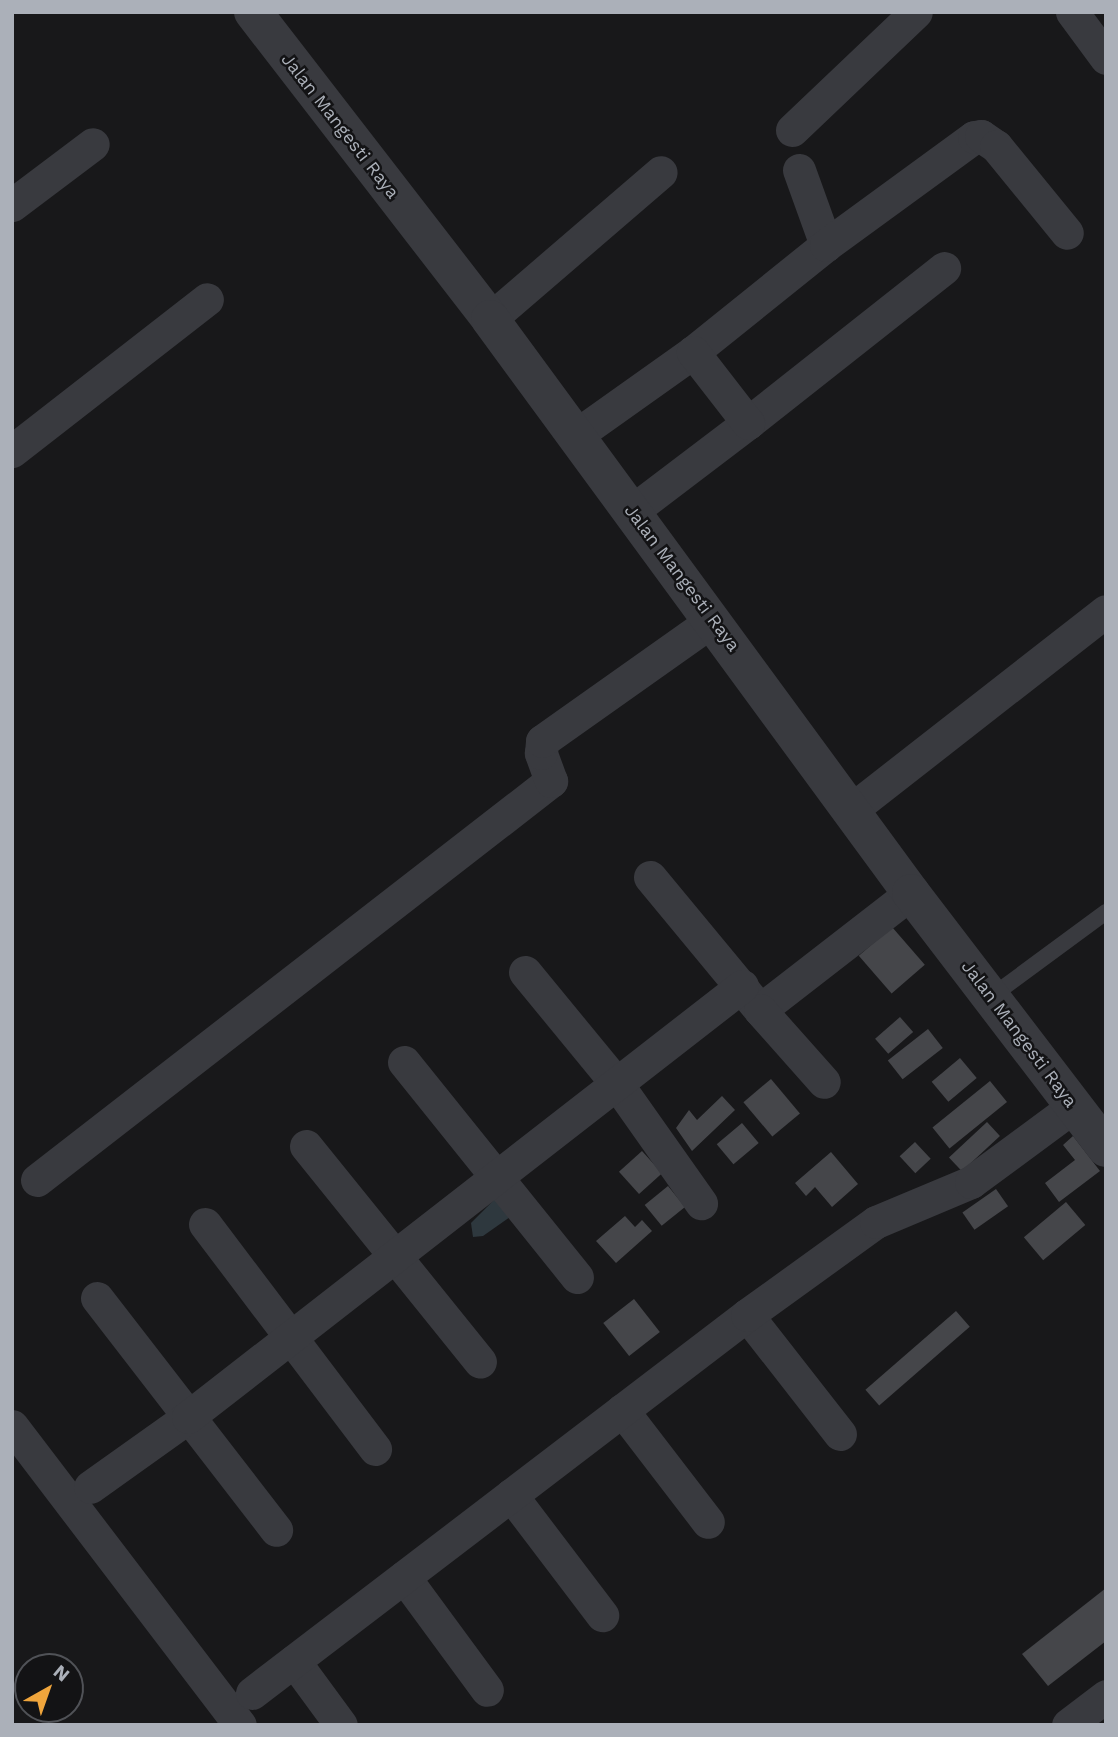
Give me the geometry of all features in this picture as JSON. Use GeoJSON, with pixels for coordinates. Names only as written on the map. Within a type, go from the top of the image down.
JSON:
{"type":"FeatureCollection","features":[{"type":"Feature","properties":{"kind":"street","name":"Jalan Mangesti Raya"},"geometry":{"type":"LineString","coordinates":[[253,12],[489,318],[911,893],[1106,1149]]}},
{"type":"Feature","properties":{"kind":"street"},"geometry":{"type":"LineString","coordinates":[[792,130],[916,12]]}},
{"type":"Feature","properties":{"kind":"street"},"geometry":{"type":"LineString","coordinates":[[1073,12],[1106,58]]}},
{"type":"Feature","properties":{"kind":"street"},"geometry":{"type":"LineString","coordinates":[[575,436],[693,352],[825,245],[967,141],[981,136],[996,146],[1067,233]]}},
{"type":"Feature","properties":{"kind":"street"},"geometry":{"type":"LineString","coordinates":[[12,205],[93,144]]}},
{"type":"Feature","properties":{"kind":"street"},"geometry":{"type":"LineString","coordinates":[[799,170],[825,245]]}},
{"type":"Feature","properties":{"kind":"street"},"geometry":{"type":"LineString","coordinates":[[489,318],[661,172]]}},
{"type":"Feature","properties":{"kind":"street"},"geometry":{"type":"LineString","coordinates":[[632,512],[944,268]]}},
{"type":"Feature","properties":{"kind":"street"},"geometry":{"type":"LineString","coordinates":[[12,451],[207,299]]}},
{"type":"Feature","properties":{"kind":"street"},"geometry":{"type":"LineString","coordinates":[[693,352],[748,423]]}},
{"type":"Feature","properties":{"kind":"street"},"geometry":{"type":"LineString","coordinates":[[851,810],[1106,611]]}},
{"type":"Feature","properties":{"kind":"street"},"geometry":{"type":"LineString","coordinates":[[37,1180],[551,781],[541,753],[542,741],[713,620]]}},
{"type":"Feature","properties":{"kind":"street"},"geometry":{"type":"LineString","coordinates":[[650,877],[824,1082]]}},
{"type":"Feature","properties":{"kind":"street"},"geometry":{"type":"LineString","coordinates":[[90,1487],[188,1417],[617,1084],[911,893]]}},
{"type":"Feature","properties":{"kind":"street"},"geometry":{"type":"LineString","coordinates":[[525,972],[617,1084],[701,1203]]}},
{"type":"Feature","properties":{"kind":"street"},"geometry":{"type":"LineString","coordinates":[[404,1062],[495,1179],[577,1277]]}},
{"type":"Feature","properties":{"kind":"street"},"geometry":{"type":"LineString","coordinates":[[252,1693],[747,1315],[876,1222],[971,1182],[1074,1106]]}},
{"type":"Feature","properties":{"kind":"street"},"geometry":{"type":"LineString","coordinates":[[306,1146],[480,1362]]}},
{"type":"Feature","properties":{"kind":"street"},"geometry":{"type":"LineString","coordinates":[[205,1224],[375,1449]]}},
{"type":"Feature","properties":{"kind":"street"},"geometry":{"type":"LineString","coordinates":[[97,1298],[276,1530]]}},
{"type":"Feature","properties":{"kind":"street"},"geometry":{"type":"LineString","coordinates":[[747,1315],[840,1434]]}},
{"type":"Feature","properties":{"kind":"street"},"geometry":{"type":"LineString","coordinates":[[622,1410],[708,1522]]}},
{"type":"Feature","properties":{"kind":"street"},"geometry":{"type":"LineString","coordinates":[[12,1426],[240,1725]]}},
{"type":"Feature","properties":{"kind":"street"},"geometry":{"type":"LineString","coordinates":[[511,1495],[601,1615]]}},
{"type":"Feature","properties":{"kind":"street"},"geometry":{"type":"LineString","coordinates":[[404,1577],[487,1690]]}},
{"type":"Feature","properties":{"kind":"street"},"geometry":{"type":"LineString","coordinates":[[294,1661],[341,1725]]}},
{"type":"Feature","properties":{"kind":"street"},"geometry":{"type":"LineString","coordinates":[[1068,1725],[1106,1696]]}},
{"type":"Feature","properties":{"kind":"lane"},"geometry":{"type":"LineString","coordinates":[[992,996],[1106,912]]}},
{"type":"Feature","properties":{"kind":"shaded area"},"geometry":{"type":"Polygon","coordinates":[[[496,1198],[513,1215],[483,1236],[473,1237],[471,1223],[496,1198]]]}},
{"type":"Feature","properties":{"kind":"building"},"geometry":{"type":"Polygon","coordinates":[[[892,927],[925,965],[892,994],[859,956],[892,927]]]}},
{"type":"Feature","properties":{"kind":"building"},"geometry":{"type":"Polygon","coordinates":[[[900,1017],[913,1032],[888,1054],[875,1039],[900,1017]]]}},
{"type":"Feature","properties":{"kind":"building"},"geometry":{"type":"Polygon","coordinates":[[[928,1029],[943,1048],[903,1079],[888,1060],[928,1029]]]}},
{"type":"Feature","properties":{"kind":"building"},"geometry":{"type":"Polygon","coordinates":[[[960,1058],[977,1078],[948,1102],[932,1082],[960,1058]]]}},
{"type":"Feature","properties":{"kind":"building"},"geometry":{"type":"Polygon","coordinates":[[[771,1079],[800,1113],[772,1137],[743,1102],[771,1079]]]}},
{"type":"Feature","properties":{"kind":"building"},"geometry":{"type":"Polygon","coordinates":[[[990,1081],[1007,1102],[949,1149],[932,1128],[990,1081]]]}},
{"type":"Feature","properties":{"kind":"building"},"geometry":{"type":"Polygon","coordinates":[[[722,1096],[735,1110],[692,1151],[676,1128],[689,1110],[697,1120],[722,1096]]]}},
{"type":"Feature","properties":{"kind":"building"},"geometry":{"type":"Polygon","coordinates":[[[987,1122],[1000,1136],[962,1171],[949,1157],[987,1122]]]}},
{"type":"Feature","properties":{"kind":"building"},"geometry":{"type":"Polygon","coordinates":[[[742,1123],[759,1143],[733,1164],[717,1144],[742,1123]]]}},
{"type":"Feature","properties":{"kind":"building"},"geometry":{"type":"Polygon","coordinates":[[[1073,1136],[1100,1171],[1059,1202],[1045,1183],[1075,1160],[1063,1145],[1073,1136]]]}},
{"type":"Feature","properties":{"kind":"building"},"geometry":{"type":"Polygon","coordinates":[[[915,1142],[931,1159],[915,1173],[900,1156],[915,1142]]]}},
{"type":"Feature","properties":{"kind":"building"},"geometry":{"type":"Polygon","coordinates":[[[642,1151],[662,1173],[639,1194],[619,1172],[642,1151]]]}},
{"type":"Feature","properties":{"kind":"building"},"geometry":{"type":"Polygon","coordinates":[[[831,1152],[858,1184],[832,1207],[815,1187],[806,1196],[795,1183],[831,1152]]]}},
{"type":"Feature","properties":{"kind":"building"},"geometry":{"type":"Polygon","coordinates":[[[668,1186],[685,1207],[662,1226],[645,1205],[668,1186]]]}},
{"type":"Feature","properties":{"kind":"building"},"geometry":{"type":"Polygon","coordinates":[[[996,1189],[1008,1206],[974,1230],[962,1213],[996,1189]]]}},
{"type":"Feature","properties":{"kind":"building"},"geometry":{"type":"Polygon","coordinates":[[[1066,1202],[1085,1225],[1043,1260],[1024,1237],[1066,1202]]]}},
{"type":"Feature","properties":{"kind":"building"},"geometry":{"type":"Polygon","coordinates":[[[625,1216],[635,1227],[642,1220],[652,1231],[616,1263],[596,1241],[625,1216]]]}},
{"type":"Feature","properties":{"kind":"building"},"geometry":{"type":"Polygon","coordinates":[[[634,1299],[660,1332],[629,1356],[603,1323],[634,1299]]]}},
{"type":"Feature","properties":{"kind":"building"},"geometry":{"type":"Polygon","coordinates":[[[956,1311],[970,1327],[879,1406],[865,1390],[956,1311]]]}},
{"type":"Feature","properties":{"kind":"building"},"geometry":{"type":"Polygon","coordinates":[[[1106,1588],[1106,1641],[1048,1686],[1022,1654],[1106,1588]]]}}]}
